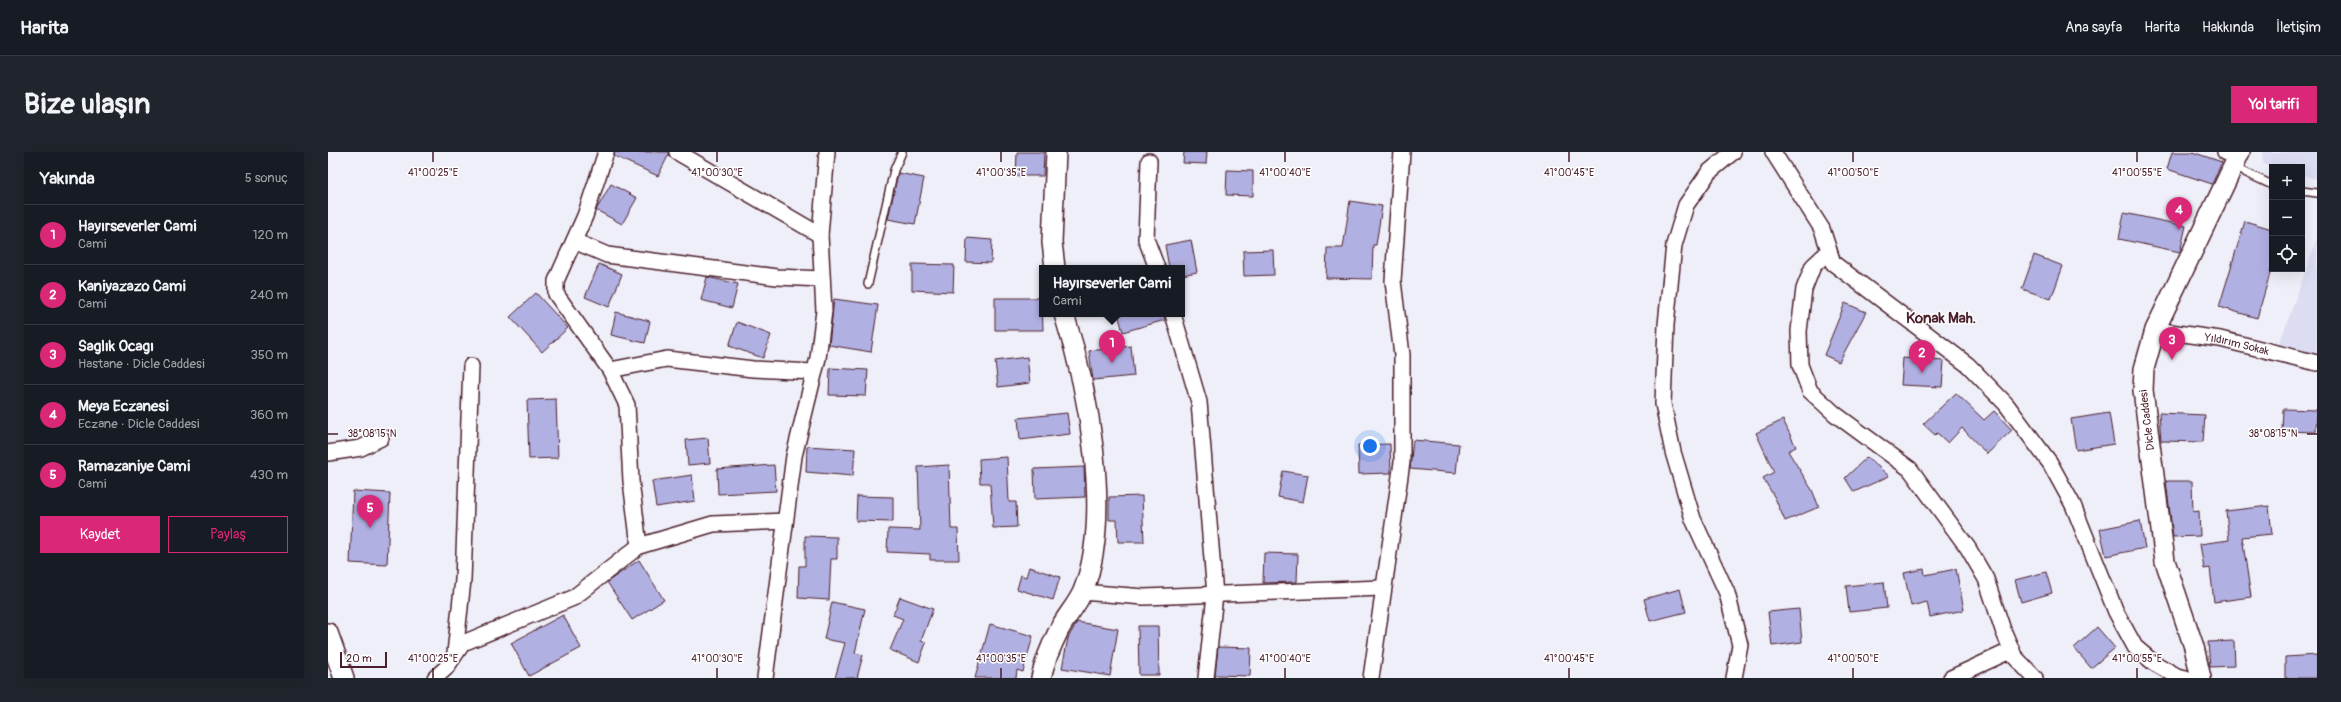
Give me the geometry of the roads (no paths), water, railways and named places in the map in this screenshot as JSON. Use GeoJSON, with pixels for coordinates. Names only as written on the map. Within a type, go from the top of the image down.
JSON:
{"type":"FeatureCollection","features":[{"type":"Feature","properties":{"kind":"street"},"geometry":{"type":"LineString","coordinates":[[606,152],[585,216],[556,281],[556,294],[610,370],[627,405],[631,480],[639,546]]}},
{"type":"Feature","properties":{"kind":"street"},"geometry":{"type":"LineString","coordinates":[[677,152],[820,235]]}},
{"type":"Feature","properties":{"kind":"street"},"geometry":{"type":"LineString","coordinates":[[765,678],[794,456],[814,372],[824,312],[820,235],[827,152]]}},
{"type":"Feature","properties":{"kind":"street"},"geometry":{"type":"LineString","coordinates":[[1055,265],[1052,242],[1056,152]]}},
{"type":"Feature","properties":{"kind":"street"},"geometry":{"type":"LineString","coordinates":[[1371,678],[1382,588],[1402,462],[1402,356],[1393,281],[1402,152]]}},
{"type":"Feature","properties":{"kind":"street"},"geometry":{"type":"LineString","coordinates":[[1733,152],[1709,172],[1686,205],[1674,245],[1666,325],[1663,404],[1673,452],[1693,519],[1727,593],[1740,645],[1734,678]]}},
{"type":"Feature","properties":{"kind":"street"},"geometry":{"type":"LineString","coordinates":[[1773,152],[1822,229],[1833,263],[1968,365],[2006,404],[2050,463],[2073,505],[2116,612],[2135,648],[2154,663],[2176,676],[2186,678]]}},
{"type":"Feature","properties":{"kind":"street","name":"Dicle Caddesi"},"geometry":{"type":"LineString","coordinates":[[2201,678],[2194,647],[2165,561],[2143,390],[2144,370],[2156,330],[2234,157]]}},
{"type":"Feature","properties":{"kind":"street"},"geometry":{"type":"LineString","coordinates":[[1149,161],[1146,239],[1156,265]]}},
{"type":"Feature","properties":{"kind":"street"},"geometry":{"type":"LineString","coordinates":[[574,241],[607,255],[777,277],[822,279]]}},
{"type":"Feature","properties":{"kind":"street"},"geometry":{"type":"LineString","coordinates":[[1829,251],[1813,266],[1804,289],[1799,331],[1800,365],[1810,391],[1835,414],[1874,441],[1914,475],[1955,529],[1986,579],[2003,630],[2014,656],[2035,678]]}},
{"type":"Feature","properties":{"kind":"street"},"geometry":{"type":"LineString","coordinates":[[1041,678],[1059,630],[1082,592],[1093,553],[1096,487],[1091,440],[1077,362],[1065,317]]}},
{"type":"Feature","properties":{"kind":"street"},"geometry":{"type":"LineString","coordinates":[[1174,317],[1199,402],[1215,595],[1206,678]]}},
{"type":"Feature","properties":{"kind":"street","name":"Yıldırım Sokak"},"geometry":{"type":"LineString","coordinates":[[2156,330],[2220,339],[2317,363]]}},
{"type":"Feature","properties":{"kind":"street"},"geometry":{"type":"LineString","coordinates":[[610,370],[667,359],[753,369],[814,372]]}},
{"type":"Feature","properties":{"kind":"street"},"geometry":{"type":"LineString","coordinates":[[455,654],[463,580],[471,366]]}},
{"type":"Feature","properties":{"kind":"street"},"geometry":{"type":"LineString","coordinates":[[328,453],[361,448],[381,438]]}},
{"type":"Feature","properties":{"kind":"street"},"geometry":{"type":"LineString","coordinates":[[435,678],[463,643],[573,598],[639,546],[713,524],[785,521]]}},
{"type":"Feature","properties":{"kind":"street"},"geometry":{"type":"LineString","coordinates":[[1082,592],[1144,597],[1382,588]]}},
{"type":"Feature","properties":{"kind":"street"},"geometry":{"type":"LineString","coordinates":[[328,633],[344,678]]}},
{"type":"Feature","properties":{"kind":"street"},"geometry":{"type":"LineString","coordinates":[[1951,678],[2012,650]]}},
{"type":"Feature","properties":{"kind":"lane"},"geometry":{"type":"LineString","coordinates":[[868,284],[894,170],[902,152]]}},
{"type":"Feature","properties":{"kind":"lane"},"geometry":{"type":"LineString","coordinates":[[2234,157],[2269,183]]}},
{"type":"Feature","properties":{"kind":"lane"},"geometry":{"type":"LineString","coordinates":[[2305,191],[2317,193]]}},
{"type":"Feature","properties":{"kind":"place","name":"Meya Eczanesi"},"geometry":{"type":"Point","coordinates":[2179,230]}},
{"type":"Feature","properties":{"kind":"place","name":"Saglık Ocagı"},"geometry":{"type":"Point","coordinates":[2172,360]}},
{"type":"Feature","properties":{"kind":"place","name":"Hayırseverler Cami"},"geometry":{"type":"Point","coordinates":[1112,363]}},
{"type":"Feature","properties":{"kind":"place","name":"Kaniyazazo Cami"},"geometry":{"type":"Point","coordinates":[1922,373]}},
{"type":"Feature","properties":{"kind":"place","name":"Ramazaniye Cami"},"geometry":{"type":"Point","coordinates":[370,528]}},
{"type":"Feature","properties":{"kind":"district","name":"Konak Mah."},"geometry":{"type":"Point","coordinates":[1941,318]}}]}
